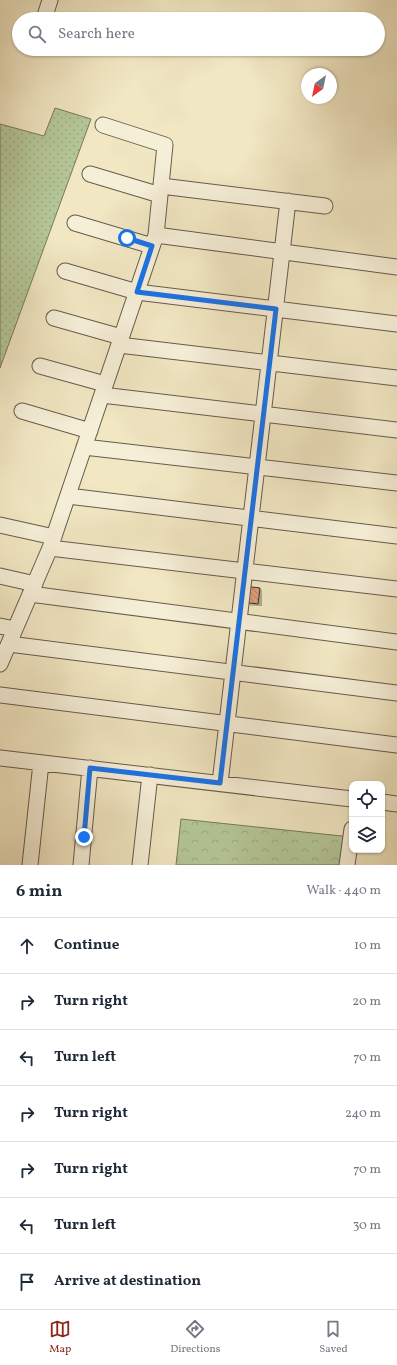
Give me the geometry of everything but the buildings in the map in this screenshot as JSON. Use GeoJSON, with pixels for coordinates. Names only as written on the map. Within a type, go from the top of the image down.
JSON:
{"type":"FeatureCollection","features":[{"type":"Feature","properties":{"kind":"street"},"geometry":{"type":"LineString","coordinates":[[46,12],[50,0]]}},
{"type":"Feature","properties":{"kind":"street"},"geometry":{"type":"LineString","coordinates":[[0,664],[52,543],[154,240],[161,191],[165,145],[103,125]]}},
{"type":"Feature","properties":{"kind":"street"},"geometry":{"type":"LineString","coordinates":[[90,174],[161,191],[325,206]]}},
{"type":"Feature","properties":{"kind":"street"},"geometry":{"type":"LineString","coordinates":[[220,783],[288,202]]}},
{"type":"Feature","properties":{"kind":"street"},"geometry":{"type":"LineString","coordinates":[[75,223],[154,240],[282,251],[397,266]]}},
{"type":"Feature","properties":{"kind":"street"},"geometry":{"type":"LineString","coordinates":[[65,271],[137,292],[397,324]]}},
{"type":"Feature","properties":{"kind":"street"},"geometry":{"type":"LineString","coordinates":[[54,318],[120,341],[269,363],[397,378]]}},
{"type":"Feature","properties":{"kind":"street"},"geometry":{"type":"LineString","coordinates":[[40,366],[104,390],[263,414],[397,430]]}},
{"type":"Feature","properties":{"kind":"street"},"geometry":{"type":"LineString","coordinates":[[22,411],[90,431]]}},
{"type":"Feature","properties":{"kind":"street"},"geometry":{"type":"LineString","coordinates":[[84,447],[397,483]]}},
{"type":"Feature","properties":{"kind":"street"},"geometry":{"type":"LineString","coordinates":[[68,496],[397,536]]}},
{"type":"Feature","properties":{"kind":"street"},"geometry":{"type":"LineString","coordinates":[[0,525],[52,543],[245,571],[397,589]]}},
{"type":"Feature","properties":{"kind":"street"},"geometry":{"type":"LineString","coordinates":[[0,576],[32,589],[239,621],[397,642]]}},
{"type":"Feature","properties":{"kind":"street"},"geometry":{"type":"LineString","coordinates":[[0,626],[15,629]]}},
{"type":"Feature","properties":{"kind":"street"},"geometry":{"type":"LineString","coordinates":[[8,644],[397,693]]}},
{"type":"Feature","properties":{"kind":"street"},"geometry":{"type":"LineString","coordinates":[[0,695],[397,745]]}},
{"type":"Feature","properties":{"kind":"street"},"geometry":{"type":"LineString","coordinates":[[0,758],[349,799]]}},
{"type":"Feature","properties":{"kind":"street"},"geometry":{"type":"LineString","coordinates":[[30,865],[41,763]]}},
{"type":"Feature","properties":{"kind":"street"},"geometry":{"type":"LineString","coordinates":[[81,865],[90,768]]}},
{"type":"Feature","properties":{"kind":"street"},"geometry":{"type":"LineString","coordinates":[[140,865],[150,775]]}},
{"type":"Feature","properties":{"kind":"street"},"geometry":{"type":"LineString","coordinates":[[385,802],[397,804]]}},
{"type":"Feature","properties":{"kind":"street"},"geometry":{"type":"LineString","coordinates":[[346,865],[349,847]]}},
{"type":"Feature","properties":{"kind":"green space"},"geometry":{"type":"Polygon","coordinates":[[[55,108],[91,119],[0,368],[0,124],[44,136],[55,108]]]}},
{"type":"Feature","properties":{"kind":"green space"},"geometry":{"type":"Polygon","coordinates":[[[181,819],[349,837],[347,865],[176,865],[181,819]]]}},
{"type":"Feature","properties":{"kind":"route"},"geometry":{"type":"LineString","coordinates":[[84,837],[90,768],[220,783],[276,309],[137,292],[152,246],[127,238]]}}]}
